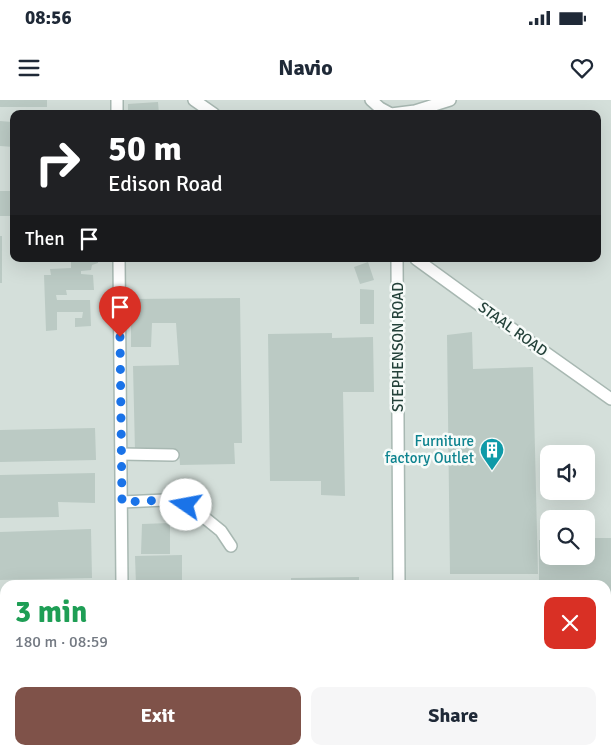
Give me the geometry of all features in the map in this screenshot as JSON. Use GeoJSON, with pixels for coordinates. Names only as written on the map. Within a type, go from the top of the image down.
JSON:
{"type":"FeatureCollection","features":[{"type":"Feature","properties":{"kind":"street"},"geometry":{"type":"LineString","coordinates":[[194,100],[208,110]]}},
{"type":"Feature","properties":{"kind":"street"},"geometry":{"type":"LineString","coordinates":[[371,100],[384,110]]}},
{"type":"Feature","properties":{"kind":"street"},"geometry":{"type":"LineString","coordinates":[[415,110],[450,100]]}},
{"type":"Feature","properties":{"kind":"street"},"geometry":{"type":"LineString","coordinates":[[119,262],[122,580]]}},
{"type":"Feature","properties":{"kind":"street","name":"STEPHENSON ROAD"},"geometry":{"type":"LineString","coordinates":[[397,262],[399,580]]}},
{"type":"Feature","properties":{"kind":"street","name":"STAAL ROAD"},"geometry":{"type":"LineString","coordinates":[[420,262],[611,398]]}},
{"type":"Feature","properties":{"kind":"street"},"geometry":{"type":"LineString","coordinates":[[121,454],[174,455]]}},
{"type":"Feature","properties":{"kind":"street"},"geometry":{"type":"LineString","coordinates":[[122,502],[165,500],[186,505],[221,531],[231,546]]}},
{"type":"Feature","properties":{"kind":"shaded area"},"geometry":{"type":"Polygon","coordinates":[[[0,100],[611,100],[611,580],[0,580],[0,100]]]}},
{"type":"Feature","properties":{"kind":"building"},"geometry":{"type":"Polygon","coordinates":[[[0,100],[47,100],[47,107],[0,107],[0,100]]]}},
{"type":"Feature","properties":{"kind":"building"},"geometry":{"type":"Polygon","coordinates":[[[158,102],[159,110],[128,110],[128,104],[158,102]]]}},
{"type":"Feature","properties":{"kind":"building"},"geometry":{"type":"Polygon","coordinates":[[[0,121],[10,122],[10,147],[0,146],[0,121]]]}},
{"type":"Feature","properties":{"kind":"building"},"geometry":{"type":"Polygon","coordinates":[[[0,191],[10,191],[10,216],[0,216],[0,191]]]}},
{"type":"Feature","properties":{"kind":"building"},"geometry":{"type":"Polygon","coordinates":[[[0,236],[2,236],[2,283],[0,283],[0,236]]]}},
{"type":"Feature","properties":{"kind":"building"},"geometry":{"type":"Polygon","coordinates":[[[71,262],[98,262],[92,265],[91,270],[81,271],[81,274],[93,275],[94,290],[66,290],[67,295],[56,295],[57,300],[90,300],[91,326],[75,327],[75,318],[82,318],[83,312],[57,312],[57,330],[46,331],[44,275],[51,275],[50,269],[71,268],[71,262]]]}},
{"type":"Feature","properties":{"kind":"building"},"geometry":{"type":"Polygon","coordinates":[[[368,262],[374,280],[360,284],[354,267],[368,262]]]}},
{"type":"Feature","properties":{"kind":"building"},"geometry":{"type":"Polygon","coordinates":[[[360,289],[374,290],[374,324],[360,324],[360,289]]]}},
{"type":"Feature","properties":{"kind":"building"},"geometry":{"type":"Polygon","coordinates":[[[240,298],[242,443],[234,443],[235,464],[180,465],[179,451],[135,451],[133,366],[179,365],[176,323],[152,323],[151,347],[131,347],[131,299],[240,298]]]}},
{"type":"Feature","properties":{"kind":"building","name":"Furniture factory Outlet"},"geometry":{"type":"Polygon","coordinates":[[[472,332],[473,369],[533,367],[538,574],[450,574],[447,335],[472,332]]]}},
{"type":"Feature","properties":{"kind":"building"},"geometry":{"type":"Polygon","coordinates":[[[332,333],[332,338],[373,337],[374,392],[343,392],[345,496],[321,495],[321,481],[270,481],[268,334],[332,333]]]}},
{"type":"Feature","properties":{"kind":"building"},"geometry":{"type":"Polygon","coordinates":[[[95,428],[96,460],[0,462],[0,430],[95,428]]]}},
{"type":"Feature","properties":{"kind":"building"},"geometry":{"type":"Polygon","coordinates":[[[95,473],[95,503],[58,502],[59,517],[0,518],[0,475],[95,473]]]}},
{"type":"Feature","properties":{"kind":"building"},"geometry":{"type":"Polygon","coordinates":[[[170,523],[170,554],[141,554],[142,524],[170,523]]]}},
{"type":"Feature","properties":{"kind":"building"},"geometry":{"type":"Polygon","coordinates":[[[91,529],[92,578],[0,580],[0,532],[91,529]]]}},
{"type":"Feature","properties":{"kind":"building"},"geometry":{"type":"Polygon","coordinates":[[[595,538],[611,538],[611,580],[539,580],[539,540],[540,565],[595,565],[595,538]]]}},
{"type":"Feature","properties":{"kind":"building"},"geometry":{"type":"Polygon","coordinates":[[[182,555],[182,580],[136,580],[135,556],[182,555]]]}},
{"type":"Feature","properties":{"kind":"building"},"geometry":{"type":"Polygon","coordinates":[[[359,577],[359,580],[291,580],[291,578],[359,577]]]}},
{"type":"Feature","properties":{"kind":"place","name":"Furniture factory Outlet"},"geometry":{"type":"Point","coordinates":[492,471]}},
{"type":"Feature","properties":{"kind":"route"},"geometry":{"type":"LineString","coordinates":[[120,337],[122,502],[165,500],[186,505]]}}]}
